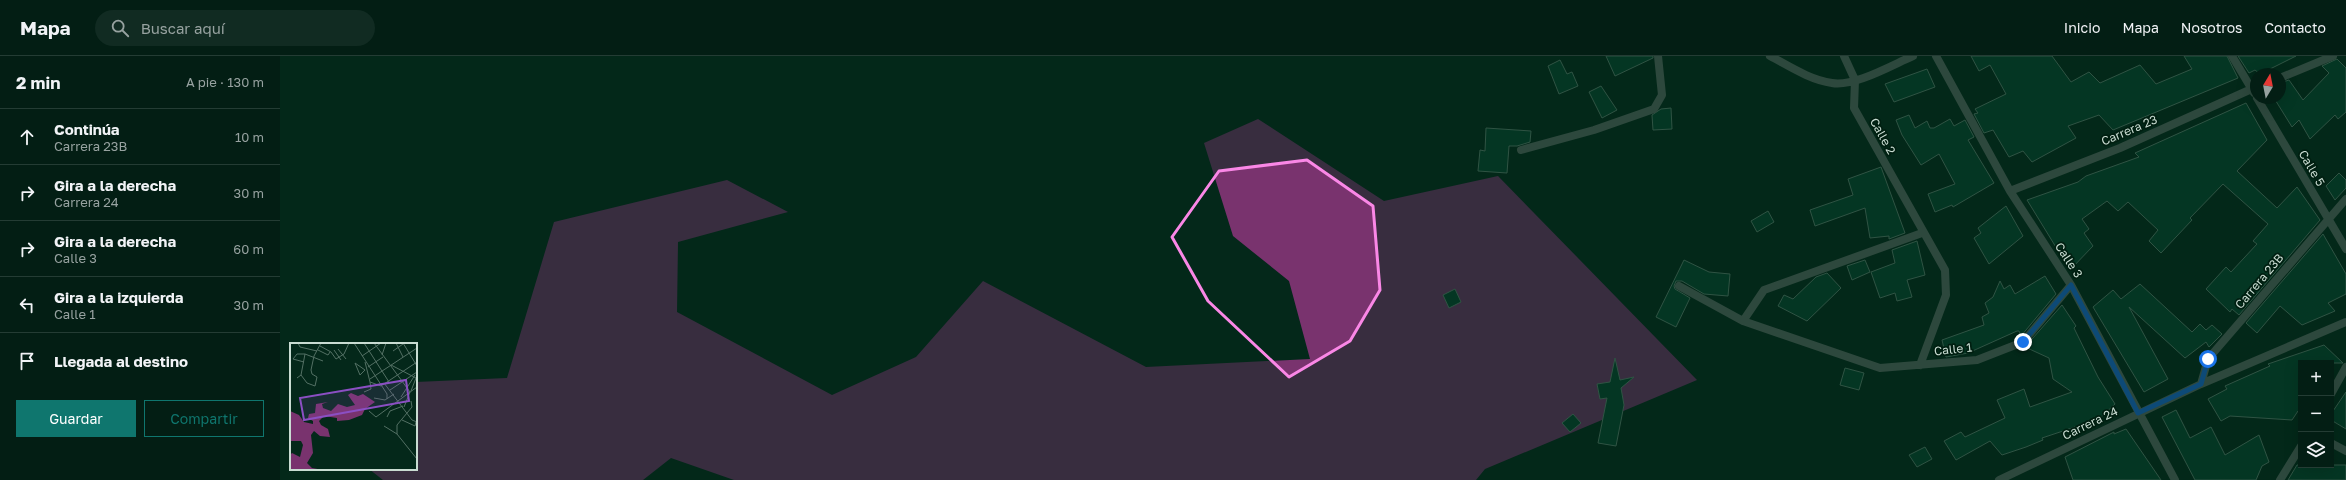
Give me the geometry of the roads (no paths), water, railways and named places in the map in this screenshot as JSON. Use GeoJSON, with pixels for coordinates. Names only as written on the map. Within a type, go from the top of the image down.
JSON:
{"type":"FeatureCollection","features":[{"type":"Feature","properties":{"kind":"street"},"geometry":{"type":"LineString","coordinates":[[1521,150],[1594,130],[1654,109],[1662,95],[1658,56]]}},
{"type":"Feature","properties":{"kind":"street"},"geometry":{"type":"LineString","coordinates":[[1770,56],[1811,77],[1833,84],[1854,80],[1913,56]]}},
{"type":"Feature","properties":{"kind":"street"},"geometry":{"type":"LineString","coordinates":[[1844,56],[1854,80]]}},
{"type":"Feature","properties":{"kind":"street","name":"Calle 3"},"geometry":{"type":"LineString","coordinates":[[1936,56],[2010,191],[2071,285],[2175,480]]}},
{"type":"Feature","properties":{"kind":"street","name":"Calle 5"},"geometry":{"type":"LineString","coordinates":[[2232,56],[2250,84]]}},
{"type":"Feature","properties":{"kind":"street"},"geometry":{"type":"LineString","coordinates":[[2286,76],[2333,56]]}},
{"type":"Feature","properties":{"kind":"street","name":"Calle 2"},"geometry":{"type":"LineString","coordinates":[[1854,80],[1854,108],[1922,233],[1945,270],[1946,295],[1920,365]]}},
{"type":"Feature","properties":{"kind":"street","name":"Carrera 23"},"geometry":{"type":"LineString","coordinates":[[2010,191],[2120,148],[2250,94]]}},
{"type":"Feature","properties":{"kind":"street","name":"Calle 5"},"geometry":{"type":"LineString","coordinates":[[2262,104],[2346,250]]}},
{"type":"Feature","properties":{"kind":"street","name":"Carrera 23B"},"geometry":{"type":"LineString","coordinates":[[2201,384],[2208,359],[2328,218],[2346,199]]}},
{"type":"Feature","properties":{"kind":"street"},"geometry":{"type":"LineString","coordinates":[[1679,286],[1743,321],[1764,290],[1922,233]]}},
{"type":"Feature","properties":{"kind":"street","name":"Calle 1"},"geometry":{"type":"LineString","coordinates":[[1743,321],[1880,368],[1977,360],[2023,342],[2071,285]]}},
{"type":"Feature","properties":{"kind":"street","name":"Carrera 24"},"geometry":{"type":"LineString","coordinates":[[1999,480],[2201,384],[2346,322]]}},
{"type":"Feature","properties":{"kind":"street"},"geometry":{"type":"LineString","coordinates":[[2334,389],[2346,367]]}},
{"type":"Feature","properties":{"kind":"street"},"geometry":{"type":"LineString","coordinates":[[2334,444],[2346,450]]}},
{"type":"Feature","properties":{"kind":"street"},"geometry":{"type":"LineString","coordinates":[[2280,480],[2298,451]]}}]}
